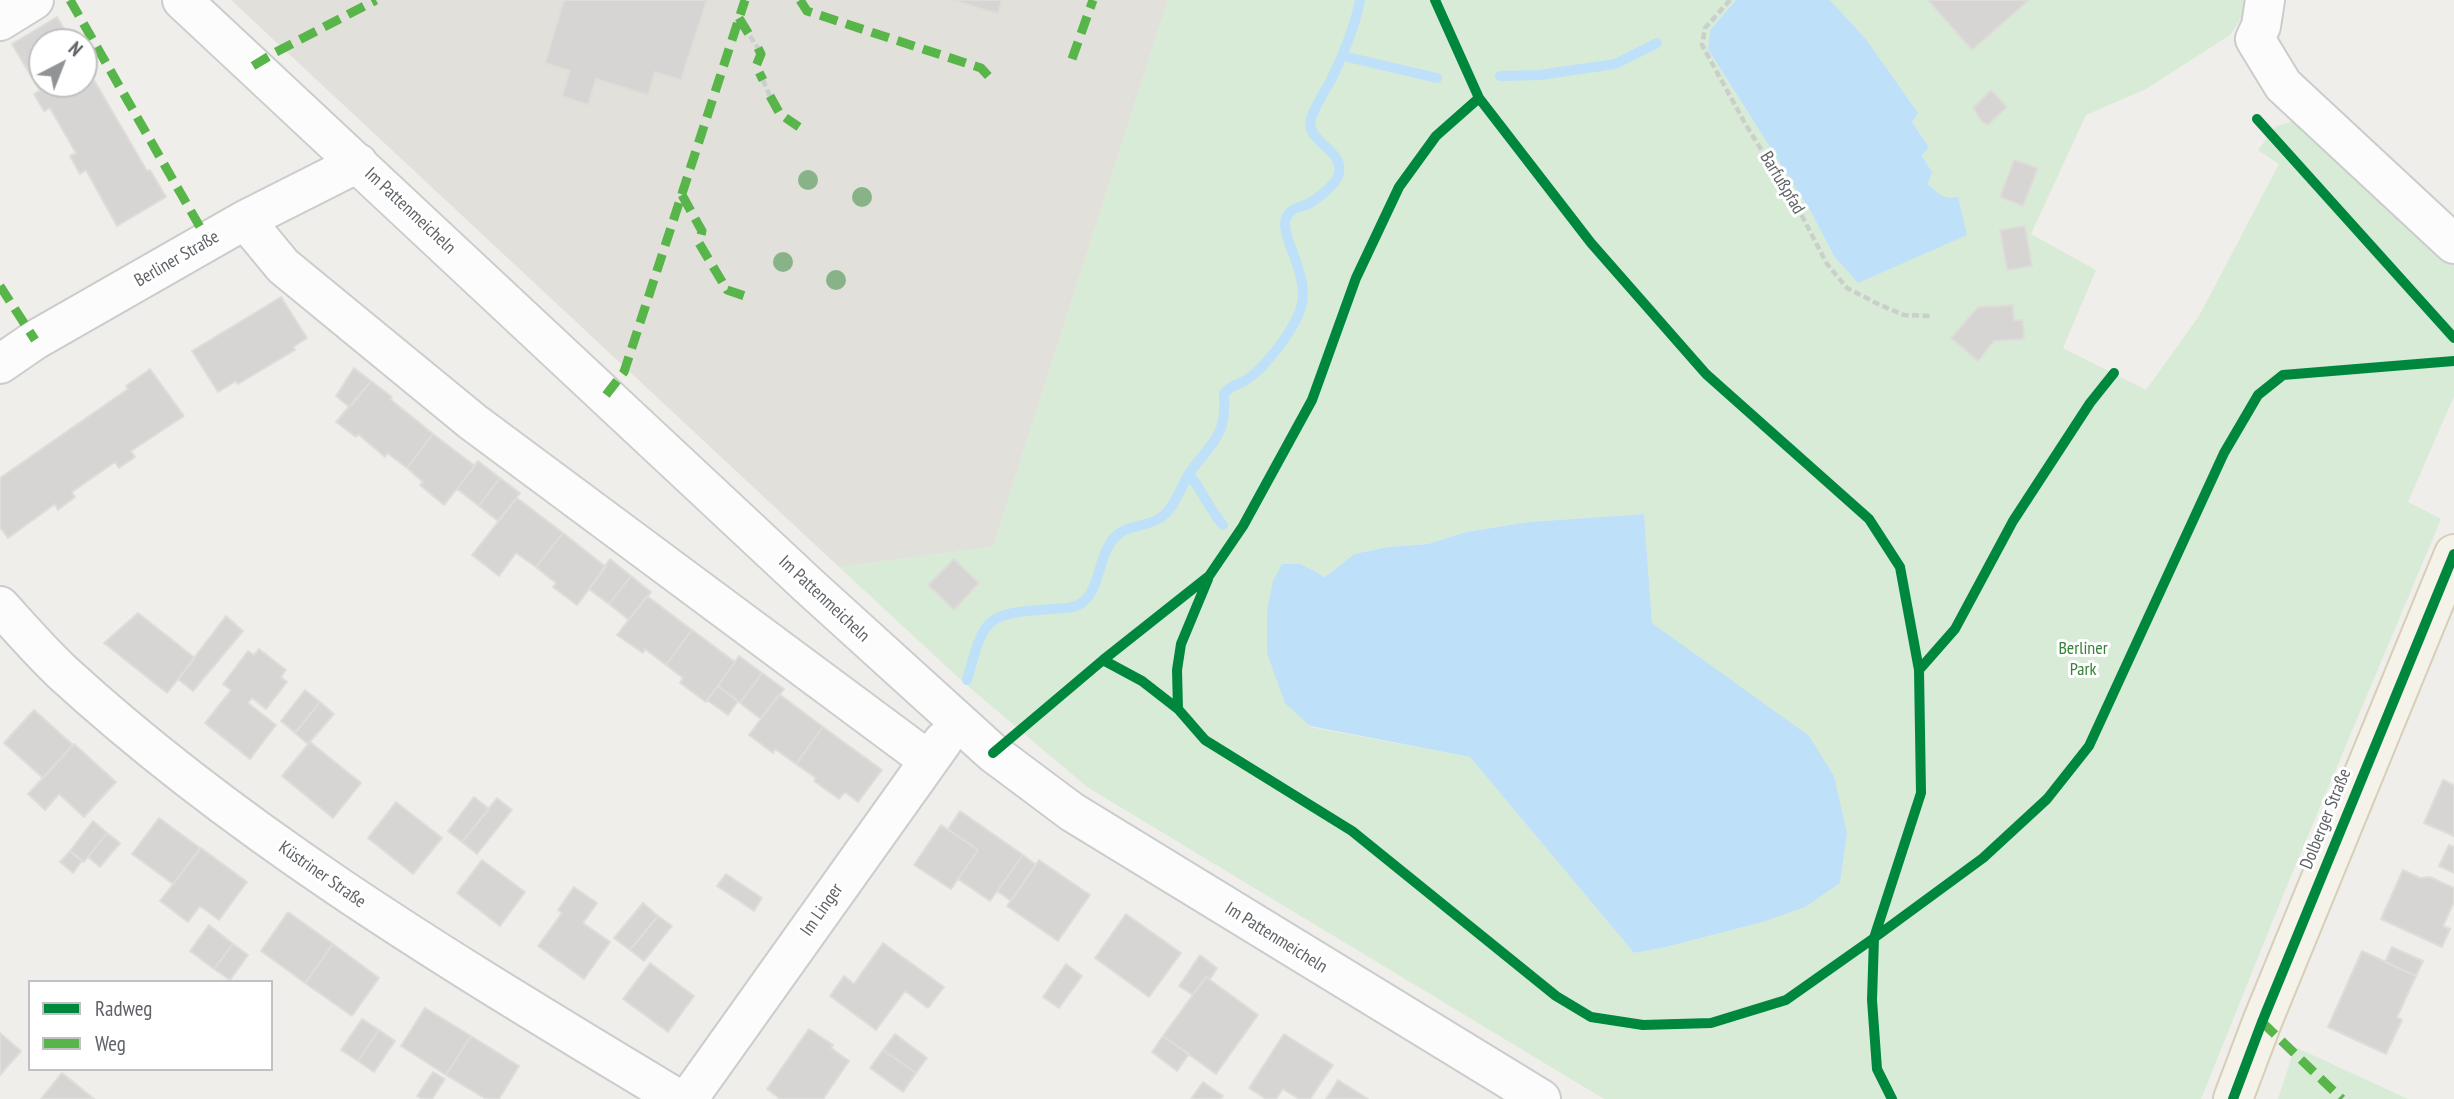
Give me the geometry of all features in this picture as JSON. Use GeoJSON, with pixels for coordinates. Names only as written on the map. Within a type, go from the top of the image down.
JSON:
{"type":"FeatureCollection","features":[{"type":"Feature","properties":{"kind":"main road","name":"Dolberger Straße"},"geometry":{"type":"LineString","coordinates":[[2233,1099],[2262,1022],[2451,567]]}},
{"type":"Feature","properties":{"kind":"street"},"geometry":{"type":"LineString","coordinates":[[0,22],[34,0]]}},
{"type":"Feature","properties":{"kind":"street","name":"Im Pattenmeicheln"},"geometry":{"type":"LineString","coordinates":[[183,0],[993,754],[1072,812],[1541,1099]]}},
{"type":"Feature","properties":{"kind":"street"},"geometry":{"type":"LineString","coordinates":[[2265,0],[2261,26],[2255,39],[2283,85],[2454,244]]}},
{"type":"Feature","properties":{"kind":"street","name":"Berliner Straße"},"geometry":{"type":"LineString","coordinates":[[0,364],[35,340],[245,220],[358,163]]}},
{"type":"Feature","properties":{"kind":"street"},"geometry":{"type":"LineString","coordinates":[[245,220],[283,265],[473,422],[928,760]]}},
{"type":"Feature","properties":{"kind":"street","name":"Küstriner Straße"},"geometry":{"type":"LineString","coordinates":[[0,606],[69,678],[148,747],[231,812],[414,938],[678,1099]]}},
{"type":"Feature","properties":{"kind":"street","name":"Im Linger"},"geometry":{"type":"LineString","coordinates":[[688,1099],[928,760],[958,723]]}},
{"type":"Feature","properties":{"kind":"path"},"geometry":{"type":"LineString","coordinates":[[750,36],[758,48]]}},
{"type":"Feature","properties":{"kind":"path"},"geometry":{"type":"LineString","coordinates":[[763,80],[770,96]]}},
{"type":"Feature","properties":{"kind":"shaded area"},"geometry":{"type":"Polygon","coordinates":[[[231,0],[1168,0],[993,547],[839,567],[231,0]]]}},
{"type":"Feature","properties":{"kind":"green space","name":"Berliner Park"},"geometry":{"type":"Polygon","coordinates":[[[1168,0],[1736,0],[1710,30],[1708,49],[1811,212],[1834,256],[1949,199],[1938,194],[1928,184],[1932,172],[1922,154],[1929,147],[1912,122],[1918,113],[1866,39],[1830,0],[2254,0],[2230,35],[2146,89],[2086,115],[2031,234],[2096,270],[2063,348],[2146,390],[2199,316],[2279,164],[2258,150],[2276,126],[2336,110],[2454,220],[2454,396],[2408,502],[2441,519],[2286,888],[2201,1099],[1604,1099],[1087,787],[963,682],[839,567],[993,547],[1168,0]],[[1644,514],[1529,522],[1466,532],[1428,544],[1386,547],[1354,554],[1325,577],[1301,564],[1310,727],[1470,757],[1634,953],[1763,922],[1726,678],[1652,623],[1644,514]]]}},
{"type":"Feature","properties":{"kind":"green space"},"geometry":{"type":"Polygon","coordinates":[[[2295,1047],[2408,1099],[2278,1099],[2295,1047]]]}},
{"type":"Feature","properties":{"kind":"water"},"geometry":{"type":"Polygon","coordinates":[[[1736,0],[1830,0],[1866,39],[1918,113],[1912,122],[1929,147],[1922,155],[1932,172],[1928,184],[1945,197],[1958,197],[1967,235],[1858,283],[1834,256],[1811,212],[1708,49],[1710,30],[1736,0]]]}},
{"type":"Feature","properties":{"kind":"water"},"geometry":{"type":"Polygon","coordinates":[[[1644,514],[1652,623],[1809,736],[1834,776],[1847,833],[1840,883],[1805,907],[1763,922],[1634,953],[1470,757],[1310,726],[1285,703],[1267,653],[1267,610],[1273,581],[1282,564],[1301,564],[1325,577],[1354,554],[1387,547],[1428,544],[1466,532],[1529,522],[1644,514]]]}},
{"type":"Feature","properties":{"kind":"building"},"geometry":{"type":"Polygon","coordinates":[[[564,0],[707,0],[681,80],[655,72],[648,95],[596,79],[588,105],[562,96],[570,71],[545,63],[564,0]]]}},
{"type":"Feature","properties":{"kind":"building"},"geometry":{"type":"Polygon","coordinates":[[[953,0],[1002,0],[998,14],[953,0]]]}},
{"type":"Feature","properties":{"kind":"building"},"geometry":{"type":"Polygon","coordinates":[[[1928,0],[2029,0],[1972,50],[1928,0]]]}},
{"type":"Feature","properties":{"kind":"building"},"geometry":{"type":"Polygon","coordinates":[[[57,17],[64,28],[39,28],[57,17]]]}},
{"type":"Feature","properties":{"kind":"building"},"geometry":{"type":"Polygon","coordinates":[[[28,34],[28,71],[12,44],[28,34]]]}},
{"type":"Feature","properties":{"kind":"building"},"geometry":{"type":"Polygon","coordinates":[[[98,87],[147,171],[150,170],[166,197],[117,226],[86,170],[80,174],[70,156],[76,153],[50,108],[44,111],[36,98],[98,98],[98,87]]]}},
{"type":"Feature","properties":{"kind":"building"},"geometry":{"type":"Polygon","coordinates":[[[1991,90],[2007,107],[1988,125],[1982,122],[1973,108],[1991,90]]]}},
{"type":"Feature","properties":{"kind":"building"},"geometry":{"type":"Polygon","coordinates":[[[2014,160],[2038,168],[2023,206],[2000,197],[2014,160]]]}},
{"type":"Feature","properties":{"kind":"building"},"geometry":{"type":"Polygon","coordinates":[[[2025,226],[2032,266],[2007,270],[2000,230],[2025,226]]]}},
{"type":"Feature","properties":{"kind":"building"},"geometry":{"type":"Polygon","coordinates":[[[281,297],[307,338],[293,347],[295,350],[238,384],[236,381],[218,392],[192,351],[281,297]]]}},
{"type":"Feature","properties":{"kind":"building"},"geometry":{"type":"Polygon","coordinates":[[[2013,305],[2014,320],[2023,320],[2024,339],[1994,341],[1978,361],[1951,338],[1978,307],[2013,305]]]}},
{"type":"Feature","properties":{"kind":"building"},"geometry":{"type":"Polygon","coordinates":[[[354,368],[371,381],[352,405],[348,406],[336,396],[354,368]]]}},
{"type":"Feature","properties":{"kind":"building"},"geometry":{"type":"Polygon","coordinates":[[[150,369],[184,416],[131,451],[135,457],[119,468],[115,462],[72,492],[75,497],[58,510],[55,504],[8,538],[0,527],[0,478],[128,389],[126,386],[150,369]]]}},
{"type":"Feature","properties":{"kind":"building"},"geometry":{"type":"Polygon","coordinates":[[[371,381],[433,434],[407,468],[387,453],[385,457],[358,434],[356,437],[336,422],[371,381]]]}},
{"type":"Feature","properties":{"kind":"building"},"geometry":{"type":"Polygon","coordinates":[[[433,434],[475,466],[444,505],[420,485],[423,482],[407,468],[433,434]]]}},
{"type":"Feature","properties":{"kind":"building"},"geometry":{"type":"Polygon","coordinates":[[[478,461],[500,478],[479,506],[457,489],[478,461]]]}},
{"type":"Feature","properties":{"kind":"building"},"geometry":{"type":"Polygon","coordinates":[[[500,478],[520,493],[498,521],[479,506],[500,478]]]}},
{"type":"Feature","properties":{"kind":"building"},"geometry":{"type":"Polygon","coordinates":[[[517,498],[563,533],[536,567],[516,553],[499,576],[472,555],[517,498]]]}},
{"type":"Feature","properties":{"kind":"building"},"geometry":{"type":"Polygon","coordinates":[[[563,533],[606,567],[577,605],[553,587],[556,583],[536,567],[563,533]]]}},
{"type":"Feature","properties":{"kind":"building"},"geometry":{"type":"Polygon","coordinates":[[[610,559],[631,576],[609,604],[589,589],[610,559]]]}},
{"type":"Feature","properties":{"kind":"building"},"geometry":{"type":"Polygon","coordinates":[[[954,559],[979,583],[954,610],[928,585],[954,559]]]}},
{"type":"Feature","properties":{"kind":"building"},"geometry":{"type":"Polygon","coordinates":[[[631,576],[651,592],[629,620],[609,604],[631,576]]]}},
{"type":"Feature","properties":{"kind":"building"},"geometry":{"type":"Polygon","coordinates":[[[647,596],[692,630],[666,665],[645,649],[643,653],[617,635],[647,596]]]}},
{"type":"Feature","properties":{"kind":"building"},"geometry":{"type":"Polygon","coordinates":[[[138,613],[195,658],[167,693],[104,643],[138,613]]]}},
{"type":"Feature","properties":{"kind":"building"},"geometry":{"type":"Polygon","coordinates":[[[226,616],[243,631],[193,691],[178,679],[226,616]]]}},
{"type":"Feature","properties":{"kind":"building"},"geometry":{"type":"Polygon","coordinates":[[[692,630],[735,662],[706,702],[680,683],[683,678],[666,665],[692,630]]]}},
{"type":"Feature","properties":{"kind":"building"},"geometry":{"type":"Polygon","coordinates":[[[259,649],[286,670],[281,677],[287,682],[266,709],[252,698],[248,703],[276,725],[250,759],[205,723],[231,690],[223,684],[248,651],[254,655],[259,649]]]}},
{"type":"Feature","properties":{"kind":"building"},"geometry":{"type":"Polygon","coordinates":[[[739,656],[762,673],[740,703],[718,686],[739,656]]]}},
{"type":"Feature","properties":{"kind":"building"},"geometry":{"type":"Polygon","coordinates":[[[762,673],[784,689],[761,719],[740,703],[762,673]]]}},
{"type":"Feature","properties":{"kind":"building"},"geometry":{"type":"Polygon","coordinates":[[[718,686],[738,701],[728,715],[707,700],[718,686]]]}},
{"type":"Feature","properties":{"kind":"building"},"geometry":{"type":"Polygon","coordinates":[[[305,690],[320,702],[295,733],[281,721],[305,690]]]}},
{"type":"Feature","properties":{"kind":"building"},"geometry":{"type":"Polygon","coordinates":[[[779,694],[823,727],[796,764],[775,749],[773,753],[749,735],[779,694]]]}},
{"type":"Feature","properties":{"kind":"building"},"geometry":{"type":"Polygon","coordinates":[[[320,702],[334,714],[308,744],[295,733],[320,702]]]}},
{"type":"Feature","properties":{"kind":"building"},"geometry":{"type":"Polygon","coordinates":[[[34,710],[73,745],[43,778],[4,743],[34,710]]]}},
{"type":"Feature","properties":{"kind":"building"},"geometry":{"type":"Polygon","coordinates":[[[823,727],[882,770],[858,802],[845,792],[839,799],[796,764],[823,727]]]}},
{"type":"Feature","properties":{"kind":"building"},"geometry":{"type":"Polygon","coordinates":[[[310,742],[361,783],[333,818],[282,776],[310,742]]]}},
{"type":"Feature","properties":{"kind":"building"},"geometry":{"type":"Polygon","coordinates":[[[74,744],[116,782],[84,817],[59,794],[45,810],[28,794],[74,744]]]}},
{"type":"Feature","properties":{"kind":"building"},"geometry":{"type":"Polygon","coordinates":[[[2443,780],[2454,785],[2454,836],[2424,823],[2443,780]]]}},
{"type":"Feature","properties":{"kind":"building"},"geometry":{"type":"Polygon","coordinates":[[[474,797],[489,809],[462,842],[448,831],[474,797]]]}},
{"type":"Feature","properties":{"kind":"building"},"geometry":{"type":"Polygon","coordinates":[[[497,798],[512,810],[477,854],[462,842],[497,798]]]}},
{"type":"Feature","properties":{"kind":"building"},"geometry":{"type":"Polygon","coordinates":[[[396,802],[442,838],[413,874],[368,838],[396,802]]]}},
{"type":"Feature","properties":{"kind":"building"},"geometry":{"type":"Polygon","coordinates":[[[960,811],[1023,855],[990,901],[958,879],[978,850],[948,829],[960,811]]]}},
{"type":"Feature","properties":{"kind":"building"},"geometry":{"type":"Polygon","coordinates":[[[159,818],[200,848],[173,884],[132,854],[159,818]]]}},
{"type":"Feature","properties":{"kind":"building"},"geometry":{"type":"Polygon","coordinates":[[[93,821],[107,833],[84,862],[70,851],[93,821]]]}},
{"type":"Feature","properties":{"kind":"building"},"geometry":{"type":"Polygon","coordinates":[[[941,825],[978,850],[951,889],[914,865],[941,825]]]}},
{"type":"Feature","properties":{"kind":"building"},"geometry":{"type":"Polygon","coordinates":[[[107,833],[120,843],[100,867],[88,857],[107,833]]]}},
{"type":"Feature","properties":{"kind":"building"},"geometry":{"type":"Polygon","coordinates":[[[2449,845],[2454,847],[2454,873],[2439,866],[2449,845]]]}},
{"type":"Feature","properties":{"kind":"building"},"geometry":{"type":"Polygon","coordinates":[[[201,848],[247,882],[219,920],[200,906],[188,922],[160,901],[201,848]]]}},
{"type":"Feature","properties":{"kind":"building"},"geometry":{"type":"Polygon","coordinates":[[[70,851],[82,861],[73,873],[60,862],[70,851]]]}},
{"type":"Feature","properties":{"kind":"building"},"geometry":{"type":"Polygon","coordinates":[[[1023,855],[1036,865],[1011,901],[997,891],[1023,855]]]}},
{"type":"Feature","properties":{"kind":"building"},"geometry":{"type":"Polygon","coordinates":[[[482,860],[525,892],[500,926],[457,893],[482,860]]]}},
{"type":"Feature","properties":{"kind":"building"},"geometry":{"type":"Polygon","coordinates":[[[1039,860],[1090,895],[1058,941],[1007,906],[1039,860]]]}},
{"type":"Feature","properties":{"kind":"building"},"geometry":{"type":"Polygon","coordinates":[[[2403,870],[2420,878],[2430,877],[2454,888],[2454,902],[2443,926],[2450,929],[2442,947],[2381,919],[2403,870]]]}},
{"type":"Feature","properties":{"kind":"building"},"geometry":{"type":"Polygon","coordinates":[[[726,874],[762,898],[754,911],[717,886],[726,874]]]}},
{"type":"Feature","properties":{"kind":"building"},"geometry":{"type":"Polygon","coordinates":[[[574,887],[597,903],[583,923],[610,942],[584,979],[538,946],[562,913],[558,910],[574,887]]]}},
{"type":"Feature","properties":{"kind":"building"},"geometry":{"type":"Polygon","coordinates":[[[643,903],[658,916],[630,950],[614,938],[643,903]]]}},
{"type":"Feature","properties":{"kind":"building"},"geometry":{"type":"Polygon","coordinates":[[[288,912],[333,944],[305,983],[261,951],[288,912]]]}},
{"type":"Feature","properties":{"kind":"building"},"geometry":{"type":"Polygon","coordinates":[[[1126,914],[1181,953],[1149,997],[1095,958],[1126,914]]]}},
{"type":"Feature","properties":{"kind":"building"},"geometry":{"type":"Polygon","coordinates":[[[658,916],[672,926],[644,961],[630,950],[658,916]]]}},
{"type":"Feature","properties":{"kind":"building"},"geometry":{"type":"Polygon","coordinates":[[[209,925],[233,944],[214,969],[190,951],[209,925]]]}},
{"type":"Feature","properties":{"kind":"building"},"geometry":{"type":"Polygon","coordinates":[[[883,943],[944,987],[928,1008],[905,991],[876,1030],[830,996],[844,976],[854,984],[883,943]]]}},
{"type":"Feature","properties":{"kind":"building"},"geometry":{"type":"Polygon","coordinates":[[[233,944],[248,955],[230,980],[214,969],[233,944]]]}},
{"type":"Feature","properties":{"kind":"building"},"geometry":{"type":"Polygon","coordinates":[[[333,944],[379,978],[352,1016],[305,983],[333,944]]]}},
{"type":"Feature","properties":{"kind":"building"},"geometry":{"type":"Polygon","coordinates":[[[2392,947],[2423,961],[2416,976],[2385,962],[2392,947]]]}},
{"type":"Feature","properties":{"kind":"building"},"geometry":{"type":"Polygon","coordinates":[[[2362,951],[2416,976],[2397,1017],[2402,1020],[2386,1054],[2328,1027],[2362,951]]]}},
{"type":"Feature","properties":{"kind":"building"},"geometry":{"type":"Polygon","coordinates":[[[1200,955],[1217,968],[1210,979],[1206,977],[1193,995],[1179,986],[1200,955]]]}},
{"type":"Feature","properties":{"kind":"building"},"geometry":{"type":"Polygon","coordinates":[[[650,963],[694,996],[668,1032],[623,999],[650,963]]]}},
{"type":"Feature","properties":{"kind":"building"},"geometry":{"type":"Polygon","coordinates":[[[1066,964],[1082,976],[1059,1008],[1043,997],[1066,964]]]}},
{"type":"Feature","properties":{"kind":"building"},"geometry":{"type":"Polygon","coordinates":[[[1206,977],[1258,1015],[1216,1074],[1163,1036],[1206,977]]]}},
{"type":"Feature","properties":{"kind":"building"},"geometry":{"type":"Polygon","coordinates":[[[425,1008],[471,1036],[446,1075],[401,1046],[425,1008]]]}},
{"type":"Feature","properties":{"kind":"building"},"geometry":{"type":"Polygon","coordinates":[[[362,1019],[379,1030],[358,1061],[341,1050],[362,1019]]]}},
{"type":"Feature","properties":{"kind":"building"},"geometry":{"type":"Polygon","coordinates":[[[809,1029],[833,1045],[831,1048],[849,1061],[823,1099],[780,1099],[767,1089],[809,1029]]]}},
{"type":"Feature","properties":{"kind":"building"},"geometry":{"type":"Polygon","coordinates":[[[379,1030],[395,1041],[374,1072],[358,1061],[379,1030]]]}},
{"type":"Feature","properties":{"kind":"building"},"geometry":{"type":"Polygon","coordinates":[[[0,1033],[21,1051],[0,1075],[0,1033]]]}},
{"type":"Feature","properties":{"kind":"building"},"geometry":{"type":"Polygon","coordinates":[[[895,1034],[927,1058],[916,1073],[883,1050],[895,1034]]]}},
{"type":"Feature","properties":{"kind":"building"},"geometry":{"type":"Polygon","coordinates":[[[1284,1034],[1333,1065],[1310,1099],[1299,1099],[1283,1089],[1276,1099],[1266,1099],[1249,1088],[1284,1034]]]}},
{"type":"Feature","properties":{"kind":"building"},"geometry":{"type":"Polygon","coordinates":[[[471,1036],[519,1066],[499,1099],[486,1099],[446,1075],[471,1036]]]}},
{"type":"Feature","properties":{"kind":"building"},"geometry":{"type":"Polygon","coordinates":[[[1163,1036],[1189,1054],[1177,1071],[1152,1052],[1163,1036]]]}},
{"type":"Feature","properties":{"kind":"building"},"geometry":{"type":"Polygon","coordinates":[[[883,1050],[916,1073],[903,1092],[870,1068],[883,1050]]]}},
{"type":"Feature","properties":{"kind":"building"},"geometry":{"type":"Polygon","coordinates":[[[433,1072],[445,1079],[432,1099],[422,1099],[417,1096],[433,1072]]]}},
{"type":"Feature","properties":{"kind":"building"},"geometry":{"type":"Polygon","coordinates":[[[62,1073],[94,1099],[41,1099],[62,1073]]]}},
{"type":"Feature","properties":{"kind":"building"},"geometry":{"type":"Polygon","coordinates":[[[1338,1080],[1368,1099],[1326,1099],[1338,1080]]]}},
{"type":"Feature","properties":{"kind":"building"},"geometry":{"type":"Polygon","coordinates":[[[1203,1082],[1223,1096],[1220,1099],[1191,1099],[1203,1082]]]}},
{"type":"Feature","properties":{"kind":"waterway"},"geometry":{"type":"LineString","coordinates":[[967,680],[978,642],[991,622],[1013,613],[1068,608],[1080,604],[1089,596],[1110,543],[1116,536],[1127,529],[1155,521],[1165,514],[1189,474],[1220,432],[1224,417],[1224,393],[1261,367],[1277,350],[1290,330],[1303,299],[1299,271],[1285,224],[1289,213],[1323,194],[1338,177],[1339,165],[1336,158],[1314,134],[1311,119],[1344,51],[1360,0]]}},
{"type":"Feature","properties":{"kind":"waterway"},"geometry":{"type":"LineString","coordinates":[[1500,76],[1540,75],[1615,64],[1657,43]]}},
{"type":"Feature","properties":{"kind":"waterway"},"geometry":{"type":"LineString","coordinates":[[1343,56],[1437,78]]}},
{"type":"Feature","properties":{"kind":"waterway"},"geometry":{"type":"LineString","coordinates":[[1189,474],[1223,525]]}},
{"type":"Feature","properties":{"kind":"marked path"},"geometry":{"type":"LineString","coordinates":[[70,0],[208,241]]}},
{"type":"Feature","properties":{"kind":"marked path"},"geometry":{"type":"LineString","coordinates":[[253,66],[376,0]]}},
{"type":"Feature","properties":{"kind":"marked path"},"geometry":{"type":"LineString","coordinates":[[606,395],[624,372],[745,0]]}},
{"type":"Feature","properties":{"kind":"marked path"},"geometry":{"type":"LineString","coordinates":[[800,0],[807,11],[981,68],[992,80]]}},
{"type":"Feature","properties":{"kind":"marked path"},"geometry":{"type":"LineString","coordinates":[[1072,59],[1093,0]]}},
{"type":"Feature","properties":{"kind":"marked path"},"geometry":{"type":"LineString","coordinates":[[739,18],[750,36]]}},
{"type":"Feature","properties":{"kind":"marked path"},"geometry":{"type":"LineString","coordinates":[[758,48],[761,54],[756,66],[763,80]]}},
{"type":"Feature","properties":{"kind":"marked path"},"geometry":{"type":"LineString","coordinates":[[770,96],[780,114],[799,127]]}},
{"type":"Feature","properties":{"kind":"marked path"},"geometry":{"type":"LineString","coordinates":[[682,195],[702,231],[699,243],[727,290],[751,298]]}},
{"type":"Feature","properties":{"kind":"marked path"},"geometry":{"type":"LineString","coordinates":[[0,286],[35,340]]}},
{"type":"Feature","properties":{"kind":"marked path"},"geometry":{"type":"LineString","coordinates":[[2262,1022],[2342,1099]]}},
{"type":"Feature","properties":{"kind":"cycle path"},"geometry":{"type":"LineString","coordinates":[[1435,0],[1479,98],[1591,243],[1706,374],[1869,519],[1900,567],[1919,670],[1921,793],[1874,938],[1872,1000],[1877,1069],[1892,1099]]}},
{"type":"Feature","properties":{"kind":"cycle path"},"geometry":{"type":"LineString","coordinates":[[1103,660],[1209,576],[1243,526],[1312,400],[1356,278],[1399,187],[1436,136],[1479,98]]}},
{"type":"Feature","properties":{"kind":"cycle path"},"geometry":{"type":"LineString","coordinates":[[2257,119],[2454,338]]}},
{"type":"Feature","properties":{"kind":"cycle path"},"geometry":{"type":"LineString","coordinates":[[993,753],[1103,660],[1142,681],[1178,709],[1205,740],[1352,831],[1556,996],[1591,1017],[1643,1025],[1711,1023],[1786,1000],[1983,858],[2047,799],[2089,746],[2224,453],[2258,395],[2283,375],[2454,361]]}},
{"type":"Feature","properties":{"kind":"cycle path"},"geometry":{"type":"LineString","coordinates":[[1919,670],[1955,629],[2013,521],[2090,403],[2114,373]]}},
{"type":"Feature","properties":{"kind":"cycle path"},"geometry":{"type":"LineString","coordinates":[[2233,1099],[2454,554]]}},
{"type":"Feature","properties":{"kind":"cycle path"},"geometry":{"type":"LineString","coordinates":[[1178,709],[1177,670],[1181,644],[1208,579]]}}]}
